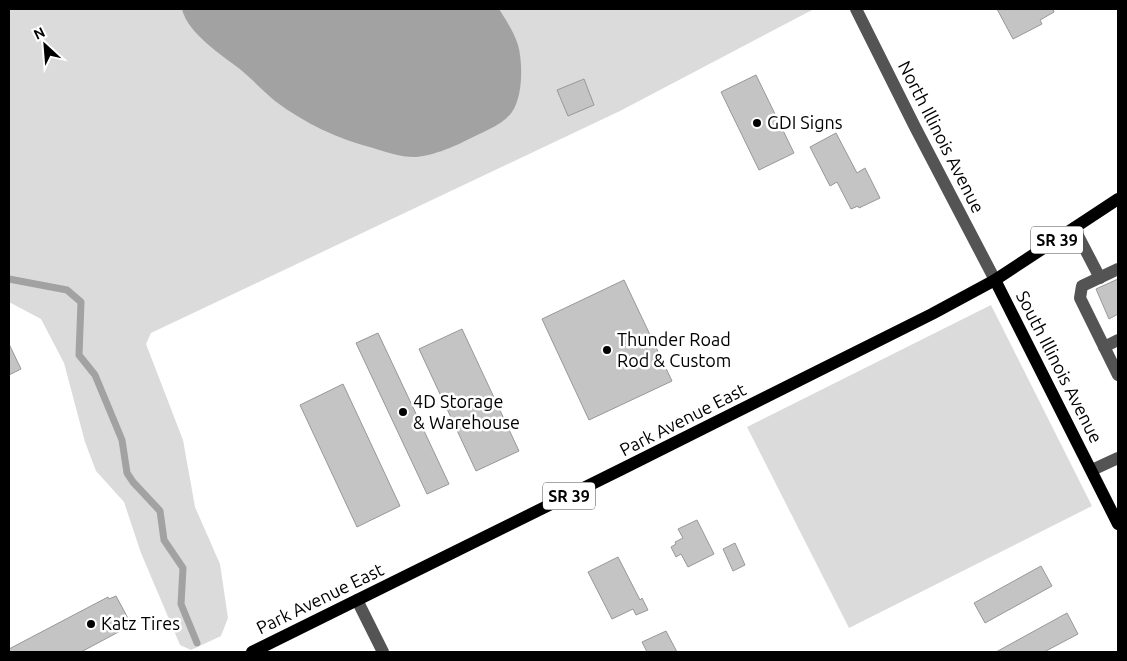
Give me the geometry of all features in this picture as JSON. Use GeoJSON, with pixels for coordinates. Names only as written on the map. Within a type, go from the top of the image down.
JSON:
{"type":"FeatureCollection","features":[{"type":"Feature","properties":{"kind":"main road","name":"Park Avenue East"},"geometry":{"type":"LineString","coordinates":[[252,652],[932,314],[996,280],[1118,199]]}},
{"type":"Feature","properties":{"kind":"main road","name":"South Illinois Avenue"},"geometry":{"type":"LineString","coordinates":[[996,280],[1118,524]]}},
{"type":"Feature","properties":{"kind":"street","name":"North Illinois Avenue"},"geometry":{"type":"LineString","coordinates":[[856,9],[996,280]]}},
{"type":"Feature","properties":{"kind":"street"},"geometry":{"type":"LineString","coordinates":[[1074,228],[1100,278]]}},
{"type":"Feature","properties":{"kind":"street"},"geometry":{"type":"LineString","coordinates":[[1118,269],[1082,286],[1080,298],[1118,375]]}},
{"type":"Feature","properties":{"kind":"street"},"geometry":{"type":"LineString","coordinates":[[1104,347],[1118,340]]}},
{"type":"Feature","properties":{"kind":"street"},"geometry":{"type":"LineString","coordinates":[[1092,470],[1118,458]]}},
{"type":"Feature","properties":{"kind":"street"},"geometry":{"type":"LineString","coordinates":[[357,600],[383,652]]}},
{"type":"Feature","properties":{"kind":"shaded area"},"geometry":{"type":"Polygon","coordinates":[[[9,9],[814,9],[620,111],[151,333],[146,344],[183,440],[195,507],[220,564],[228,618],[221,636],[191,650],[180,645],[141,553],[124,502],[96,471],[85,442],[64,363],[41,319],[9,302],[9,9]]]}},
{"type":"Feature","properties":{"kind":"shaded area"},"geometry":{"type":"Polygon","coordinates":[[[182,9],[499,9],[510,26],[520,52],[521,79],[516,105],[503,121],[455,146],[420,157],[393,154],[334,135],[286,109],[198,35],[185,18],[182,9]]]}},
{"type":"Feature","properties":{"kind":"shaded area"},"geometry":{"type":"Polygon","coordinates":[[[991,305],[1092,506],[849,628],[747,427],[991,305]]]}},
{"type":"Feature","properties":{"kind":"building"},"geometry":{"type":"Polygon","coordinates":[[[997,9],[1053,9],[1054,12],[1040,20],[1042,24],[1013,39],[997,9]]]}},
{"type":"Feature","properties":{"kind":"building","name":"GDI Signs"},"geometry":{"type":"Polygon","coordinates":[[[756,75],[794,153],[759,170],[721,92],[756,75]]]}},
{"type":"Feature","properties":{"kind":"building"},"geometry":{"type":"Polygon","coordinates":[[[584,79],[594,105],[568,116],[557,90],[584,79]]]}},
{"type":"Feature","properties":{"kind":"building"},"geometry":{"type":"Polygon","coordinates":[[[836,133],[857,173],[865,168],[880,198],[859,208],[858,206],[851,209],[837,182],[830,186],[810,147],[836,133]]]}},
{"type":"Feature","properties":{"kind":"building"},"geometry":{"type":"Polygon","coordinates":[[[1118,279],[1118,314],[1109,319],[1096,289],[1118,279]]]}},
{"type":"Feature","properties":{"kind":"building","name":"Thunder Road Rod & Custom"},"geometry":{"type":"Polygon","coordinates":[[[624,280],[672,381],[589,420],[542,319],[624,280]]]}},
{"type":"Feature","properties":{"kind":"building"},"geometry":{"type":"Polygon","coordinates":[[[462,329],[519,451],[476,471],[419,349],[462,329]]]}},
{"type":"Feature","properties":{"kind":"building"},"geometry":{"type":"Polygon","coordinates":[[[378,333],[449,484],[427,494],[356,343],[378,333]]]}},
{"type":"Feature","properties":{"kind":"building"},"geometry":{"type":"Polygon","coordinates":[[[9,344],[21,369],[9,375],[9,344]]]}},
{"type":"Feature","properties":{"kind":"building"},"geometry":{"type":"Polygon","coordinates":[[[343,384],[400,506],[357,527],[300,405],[343,384]]]}},
{"type":"Feature","properties":{"kind":"building"},"geometry":{"type":"Polygon","coordinates":[[[697,520],[714,554],[688,567],[681,554],[676,557],[671,547],[676,544],[675,542],[683,538],[678,529],[697,520]]]}},
{"type":"Feature","properties":{"kind":"building"},"geometry":{"type":"Polygon","coordinates":[[[735,543],[745,565],[733,571],[723,549],[735,543]]]}},
{"type":"Feature","properties":{"kind":"building"},"geometry":{"type":"Polygon","coordinates":[[[618,557],[640,600],[642,598],[648,610],[636,615],[633,609],[612,619],[588,572],[618,557]]]}},
{"type":"Feature","properties":{"kind":"building"},"geometry":{"type":"Polygon","coordinates":[[[1041,566],[1052,586],[985,623],[974,603],[1041,566]]]}},
{"type":"Feature","properties":{"kind":"building","name":"Katz Tires"},"geometry":{"type":"Polygon","coordinates":[[[116,596],[130,622],[122,626],[124,629],[81,652],[9,652],[9,649],[108,597],[109,599],[116,596]]]}},
{"type":"Feature","properties":{"kind":"building"},"geometry":{"type":"Polygon","coordinates":[[[1067,613],[1078,634],[1044,652],[996,652],[1067,613]]]}},
{"type":"Feature","properties":{"kind":"building"},"geometry":{"type":"Polygon","coordinates":[[[666,631],[677,652],[647,652],[642,642],[666,631]]]}},
{"type":"Feature","properties":{"kind":"waterway"},"geometry":{"type":"LineString","coordinates":[[9,279],[67,290],[81,302],[79,355],[95,375],[122,440],[127,473],[160,511],[164,540],[183,568],[181,604],[197,643]]}},
{"type":"Feature","properties":{"kind":"place","name":"GDI Signs"},"geometry":{"type":"Point","coordinates":[757,123]}},
{"type":"Feature","properties":{"kind":"place","name":"Thunder Road Rod & Custom"},"geometry":{"type":"Point","coordinates":[607,350]}},
{"type":"Feature","properties":{"kind":"place","name":"4D Storage & Warehouse"},"geometry":{"type":"Point","coordinates":[403,412]}},
{"type":"Feature","properties":{"kind":"place","name":"Katz Tires"},"geometry":{"type":"Point","coordinates":[91,624]}}]}
